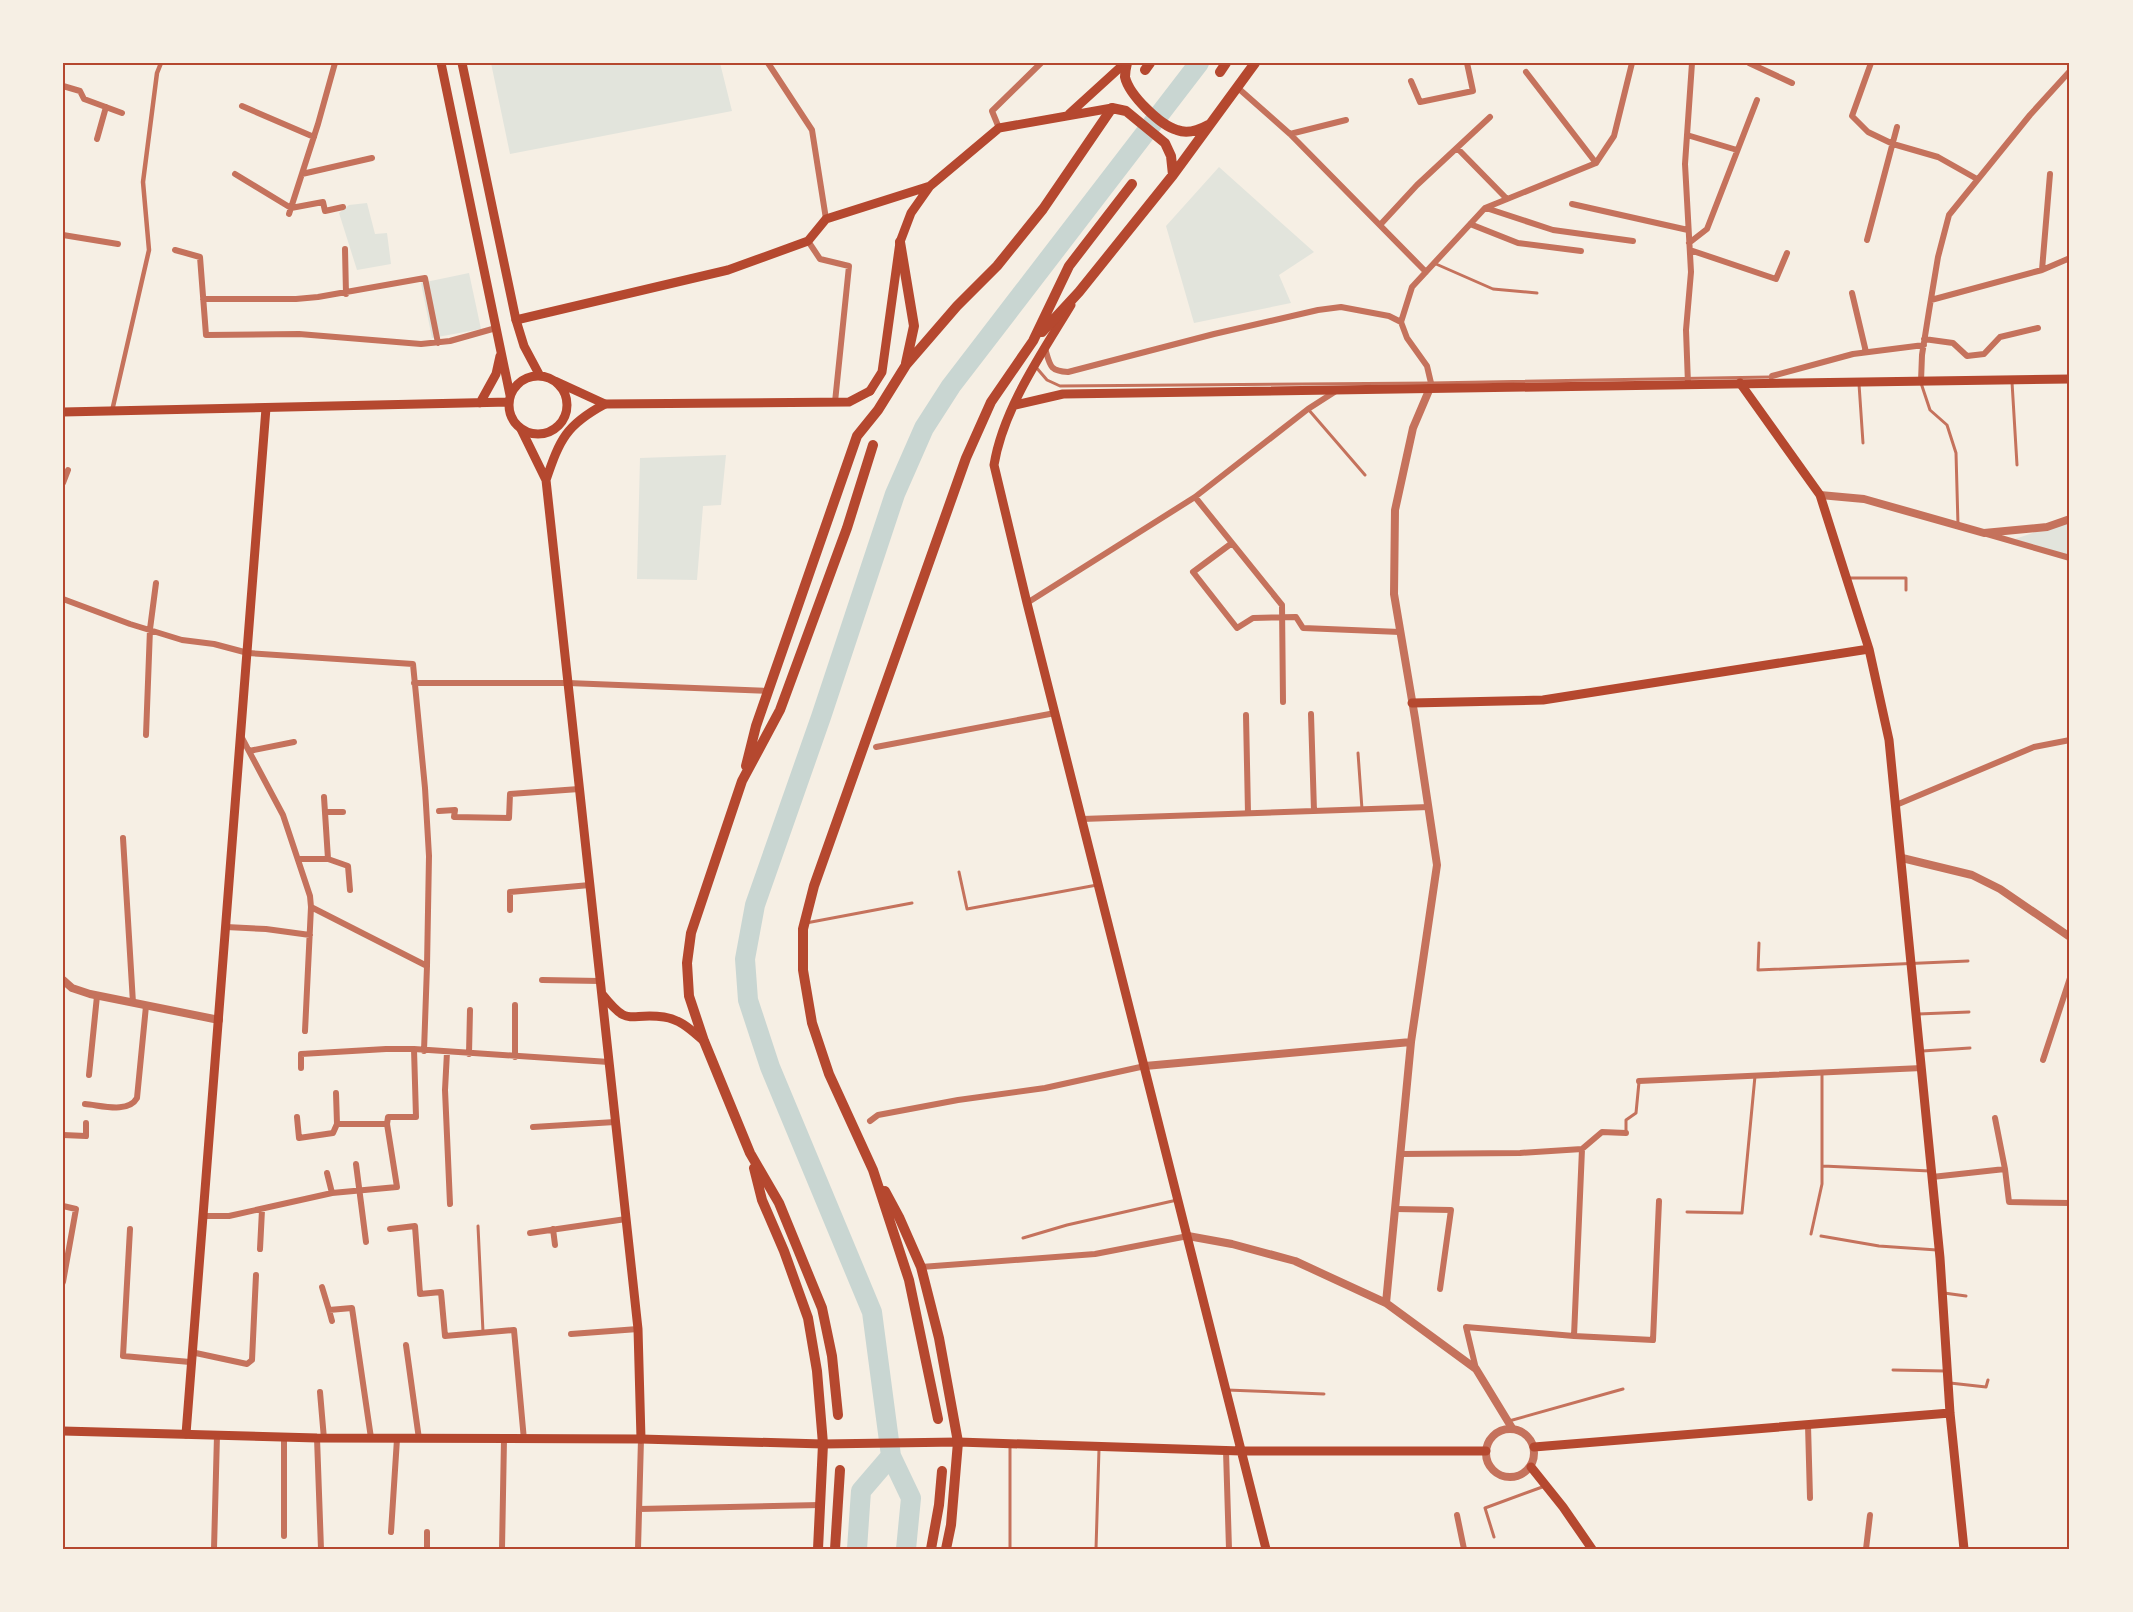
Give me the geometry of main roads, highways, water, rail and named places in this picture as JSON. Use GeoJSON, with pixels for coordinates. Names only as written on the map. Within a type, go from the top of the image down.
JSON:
{"type":"FeatureCollection","features":[{"type":"Feature","properties":{"kind":"highway"},"geometry":{"type":"LineString","coordinates":[[1126,63],[1125,77],[1136,98],[1154,115],[1175,130],[1186,132],[1210,125]]}},
{"type":"Feature","properties":{"kind":"highway"},"geometry":{"type":"LineString","coordinates":[[946,1549],[951,1525],[958,1442],[939,1338],[921,1267],[899,1216],[873,1170],[829,1074],[812,1023],[803,970],[805,924],[814,886],[966,458],[991,402],[1033,342],[1079,292],[1173,176],[1255,63]]}},
{"type":"Feature","properties":{"kind":"highway"},"geometry":{"type":"LineString","coordinates":[[838,1415],[832,1356],[822,1308],[779,1203],[750,1153],[704,1041],[689,996],[687,963],[691,933],[742,781],[768,690],[857,436],[878,410],[906,366],[957,306],[998,266],[1043,209],[1112,108],[1126,111],[1165,143],[1171,156],[1173,176]]}},
{"type":"Feature","properties":{"kind":"highway"},"geometry":{"type":"LineString","coordinates":[[1033,342],[1069,266],[1131,184]]}},
{"type":"Feature","properties":{"kind":"highway"},"geometry":{"type":"LineString","coordinates":[[900,242],[914,326],[906,366]]}},
{"type":"Feature","properties":{"kind":"highway"},"geometry":{"type":"LineString","coordinates":[[742,781],[780,710],[847,528],[873,445]]}},
{"type":"Feature","properties":{"kind":"highway"},"geometry":{"type":"LineString","coordinates":[[750,1153],[762,1200],[784,1251],[808,1318],[817,1371],[823,1444],[819,1549]]}},
{"type":"Feature","properties":{"kind":"highway"},"geometry":{"type":"LineString","coordinates":[[873,1170],[909,1280],[938,1419]]}},
{"type":"Feature","properties":{"kind":"highway"},"geometry":{"type":"LineString","coordinates":[[835,1549],[840,1470]]}},
{"type":"Feature","properties":{"kind":"highway"},"geometry":{"type":"LineString","coordinates":[[931,1549],[942,1471]]}},
{"type":"Feature","properties":{"kind":"main road"},"geometry":{"type":"LineString","coordinates":[[441,63],[501,351],[511,417],[521,429],[546,480],[638,1329],[641,1439]]}},
{"type":"Feature","properties":{"kind":"main road"},"geometry":{"type":"LineString","coordinates":[[462,63],[516,320],[524,346],[540,376]]}},
{"type":"Feature","properties":{"kind":"main road"},"geometry":{"type":"LineString","coordinates":[[1068,115],[1126,63]]}},
{"type":"Feature","properties":{"kind":"main road"},"geometry":{"type":"LineString","coordinates":[[510,399],[514,388],[525,378],[540,376],[605,404],[849,402],[870,391],[882,372],[900,242],[911,213],[930,186],[999,128],[1112,108]]}},
{"type":"Feature","properties":{"kind":"main road"},"geometry":{"type":"LineString","coordinates":[[516,320],[728,270],[808,241],[826,219],[930,186]]}},
{"type":"Feature","properties":{"kind":"main road"},"geometry":{"type":"LineString","coordinates":[[1079,292],[1045,348],[1015,405],[998,445],[994,465],[1266,1549]]}},
{"type":"Feature","properties":{"kind":"main road"},"geometry":{"type":"LineString","coordinates":[[480,403],[496,374],[501,351]]}},
{"type":"Feature","properties":{"kind":"main road"},"geometry":{"type":"LineString","coordinates":[[1015,405],[1063,394],[1687,381],[1740,383],[1772,380],[1858,382],[2070,379]]}},
{"type":"Feature","properties":{"kind":"main road"},"geometry":{"type":"LineString","coordinates":[[521,429],[528,433],[543,434],[550,432],[562,422],[567,400],[555,381]]}},
{"type":"Feature","properties":{"kind":"main road"},"geometry":{"type":"LineString","coordinates":[[1740,383],[1820,495],[1869,649],[1888,740],[1902,858],[1932,1174],[1950,1413],[1964,1549]]}},
{"type":"Feature","properties":{"kind":"main road"},"geometry":{"type":"LineString","coordinates":[[63,411],[480,403],[510,399]]}},
{"type":"Feature","properties":{"kind":"main road"},"geometry":{"type":"LineString","coordinates":[[546,480],[561,440],[574,423],[605,404]]}},
{"type":"Feature","properties":{"kind":"main road"},"geometry":{"type":"LineString","coordinates":[[186,1434],[266,408]]}},
{"type":"Feature","properties":{"kind":"main road"},"geometry":{"type":"LineString","coordinates":[[1412,703],[1544,700],[1869,649]]}},
{"type":"Feature","properties":{"kind":"main road"},"geometry":{"type":"LineString","coordinates":[[602,994],[616,1011],[630,1018],[663,1017],[681,1022],[704,1041]]}},
{"type":"Feature","properties":{"kind":"main road"},"geometry":{"type":"LineString","coordinates":[[1534,1447],[1950,1413]]}},
{"type":"Feature","properties":{"kind":"main road"},"geometry":{"type":"LineString","coordinates":[[63,1431],[397,1439],[641,1439],[823,1444],[958,1442],[1226,1451],[1486,1451]]}},
{"type":"Feature","properties":{"kind":"main road"},"geometry":{"type":"LineString","coordinates":[[1531,1467],[1592,1549]]}},
{"type":"Feature","properties":{"kind":"waterway"},"geometry":{"type":"LineString","coordinates":[[857,1549],[861,1491],[891,1456],[872,1312],[770,1067],[748,1000],[745,959],[755,905],[821,717],[895,494],[924,428],[951,386],[1199,63]]}},
{"type":"Feature","properties":{"kind":"waterway"},"geometry":{"type":"LineString","coordinates":[[891,1456],[911,1498],[906,1549]]}}]}
